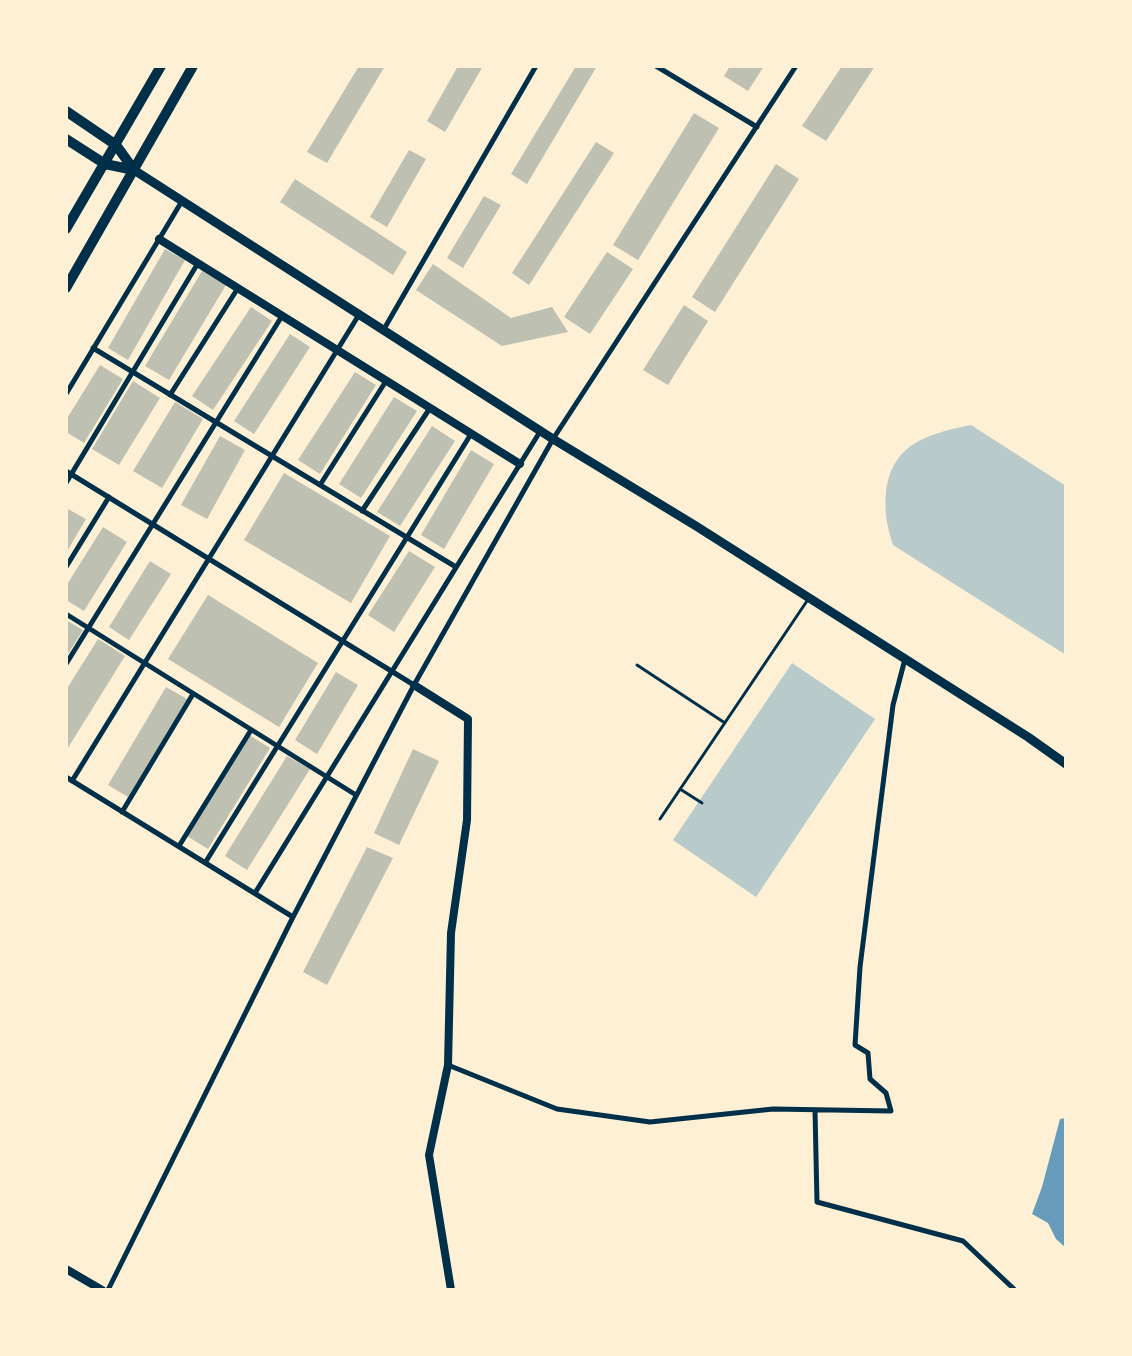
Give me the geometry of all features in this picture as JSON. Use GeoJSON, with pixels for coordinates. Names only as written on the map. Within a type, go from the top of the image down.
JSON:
{"type":"FeatureCollection","features":[{"type":"Feature","properties":{"kind":"highway"},"geometry":{"type":"LineString","coordinates":[[66,229],[161,66]]}},
{"type":"Feature","properties":{"kind":"highway"},"geometry":{"type":"LineString","coordinates":[[66,288],[193,66]]}},
{"type":"Feature","properties":{"kind":"highway"},"geometry":{"type":"LineString","coordinates":[[66,111],[116,145],[134,170]]}},
{"type":"Feature","properties":{"kind":"highway"},"geometry":{"type":"LineString","coordinates":[[66,139],[105,164],[134,170]]}},
{"type":"Feature","properties":{"kind":"main road"},"geometry":{"type":"LineString","coordinates":[[134,170],[553,438],[905,659],[1066,764]]}},
{"type":"Feature","properties":{"kind":"street"},"geometry":{"type":"LineString","coordinates":[[384,329],[536,66]]}},
{"type":"Feature","properties":{"kind":"street"},"geometry":{"type":"LineString","coordinates":[[656,66],[757,127]]}},
{"type":"Feature","properties":{"kind":"street"},"geometry":{"type":"LineString","coordinates":[[108,1290],[293,917],[414,685],[553,438],[796,66]]}},
{"type":"Feature","properties":{"kind":"street"},"geometry":{"type":"LineString","coordinates":[[66,394],[182,201]]}},
{"type":"Feature","properties":{"kind":"street"},"geometry":{"type":"LineString","coordinates":[[159,239],[520,464]]}},
{"type":"Feature","properties":{"kind":"street"},"geometry":{"type":"LineString","coordinates":[[66,483],[69,473],[133,372],[198,263]]}},
{"type":"Feature","properties":{"kind":"street"},"geometry":{"type":"LineString","coordinates":[[170,395],[238,288]]}},
{"type":"Feature","properties":{"kind":"street"},"geometry":{"type":"LineString","coordinates":[[72,781],[360,313]]}},
{"type":"Feature","properties":{"kind":"street"},"geometry":{"type":"LineString","coordinates":[[66,664],[282,316]]}},
{"type":"Feature","properties":{"kind":"street"},"geometry":{"type":"LineString","coordinates":[[94,348],[456,568]]}},
{"type":"Feature","properties":{"kind":"street"},"geometry":{"type":"LineString","coordinates":[[320,485],[386,381]]}},
{"type":"Feature","properties":{"kind":"street"},"geometry":{"type":"LineString","coordinates":[[362,511],[430,408]]}},
{"type":"Feature","properties":{"kind":"street"},"geometry":{"type":"LineString","coordinates":[[255,893],[541,430]]}},
{"type":"Feature","properties":{"kind":"street"},"geometry":{"type":"LineString","coordinates":[[205,862],[471,434]]}},
{"type":"Feature","properties":{"kind":"street"},"geometry":{"type":"LineString","coordinates":[[69,473],[468,718],[467,820],[451,933],[448,1065],[429,1155],[451,1290]]}},
{"type":"Feature","properties":{"kind":"street"},"geometry":{"type":"LineString","coordinates":[[66,567],[109,497]]}},
{"type":"Feature","properties":{"kind":"street"},"geometry":{"type":"LineString","coordinates":[[66,614],[356,796]]}},
{"type":"Feature","properties":{"kind":"street"},"geometry":{"type":"LineString","coordinates":[[448,1065],[557,1109],[650,1122],[773,1109],[891,1111],[886,1093],[870,1079],[868,1052],[855,1045],[860,967],[893,705],[905,659]]}},
{"type":"Feature","properties":{"kind":"street"},"geometry":{"type":"LineString","coordinates":[[122,812],[194,694]]}},
{"type":"Feature","properties":{"kind":"street"},"geometry":{"type":"LineString","coordinates":[[178,846],[251,730]]}},
{"type":"Feature","properties":{"kind":"street"},"geometry":{"type":"LineString","coordinates":[[66,777],[293,917]]}},
{"type":"Feature","properties":{"kind":"street"},"geometry":{"type":"LineString","coordinates":[[814,1110],[817,1202],[962,1241],[1015,1290]]}},
{"type":"Feature","properties":{"kind":"street"},"geometry":{"type":"LineString","coordinates":[[66,1269],[102,1290]]}},
{"type":"Feature","properties":{"kind":"lane"},"geometry":{"type":"LineString","coordinates":[[660,819],[809,598]]}},
{"type":"Feature","properties":{"kind":"lane"},"geometry":{"type":"LineString","coordinates":[[637,665],[725,723]]}},
{"type":"Feature","properties":{"kind":"lane"},"geometry":{"type":"LineString","coordinates":[[680,789],[702,803]]}},
{"type":"Feature","properties":{"kind":"shaded area"},"geometry":{"type":"Polygon","coordinates":[[[971,425],[1066,486],[1066,655],[893,545],[889,532],[885,499],[890,475],[896,462],[915,443],[927,437],[971,425]]]}},
{"type":"Feature","properties":{"kind":"shaded area"},"geometry":{"type":"Polygon","coordinates":[[[792,663],[875,719],[756,897],[673,840],[792,663]]]}},
{"type":"Feature","properties":{"kind":"water"},"geometry":{"type":"Polygon","coordinates":[[[1066,1118],[1066,1248],[1056,1239],[1048,1223],[1032,1214],[1042,1187],[1060,1119],[1066,1118]]]}},
{"type":"Feature","properties":{"kind":"building"},"geometry":{"type":"Polygon","coordinates":[[[359,66],[385,66],[327,163],[307,152],[359,66]]]}},
{"type":"Feature","properties":{"kind":"building"},"geometry":{"type":"Polygon","coordinates":[[[458,66],[483,66],[445,132],[427,121],[458,66]]]}},
{"type":"Feature","properties":{"kind":"building"},"geometry":{"type":"Polygon","coordinates":[[[576,66],[597,66],[527,184],[511,174],[576,66]]]}},
{"type":"Feature","properties":{"kind":"building"},"geometry":{"type":"Polygon","coordinates":[[[730,66],[764,66],[748,91],[724,76],[730,66]]]}},
{"type":"Feature","properties":{"kind":"building"},"geometry":{"type":"Polygon","coordinates":[[[842,66],[875,66],[826,141],[802,126],[842,66]]]}},
{"type":"Feature","properties":{"kind":"building"},"geometry":{"type":"Polygon","coordinates":[[[694,113],[719,128],[638,260],[613,245],[694,113]]]}},
{"type":"Feature","properties":{"kind":"building"},"geometry":{"type":"Polygon","coordinates":[[[596,142],[614,153],[529,285],[512,273],[596,142]]]}},
{"type":"Feature","properties":{"kind":"building"},"geometry":{"type":"Polygon","coordinates":[[[409,150],[426,159],[387,227],[370,217],[409,150]]]}},
{"type":"Feature","properties":{"kind":"building"},"geometry":{"type":"Polygon","coordinates":[[[776,164],[799,179],[715,312],[692,297],[776,164]]]}},
{"type":"Feature","properties":{"kind":"building"},"geometry":{"type":"Polygon","coordinates":[[[295,179],[407,252],[393,275],[280,202],[295,179]]]}},
{"type":"Feature","properties":{"kind":"building"},"geometry":{"type":"Polygon","coordinates":[[[484,196],[501,205],[463,268],[447,258],[484,196]]]}},
{"type":"Feature","properties":{"kind":"building"},"geometry":{"type":"Polygon","coordinates":[[[165,249],[185,260],[128,360],[108,348],[165,249]]]}},
{"type":"Feature","properties":{"kind":"building"},"geometry":{"type":"Polygon","coordinates":[[[607,252],[633,269],[590,334],[564,317],[607,252]]]}},
{"type":"Feature","properties":{"kind":"building"},"geometry":{"type":"Polygon","coordinates":[[[433,264],[511,318],[552,307],[568,332],[502,346],[416,290],[433,264]]]}},
{"type":"Feature","properties":{"kind":"building"},"geometry":{"type":"Polygon","coordinates":[[[202,271],[226,285],[169,380],[145,366],[202,271]]]}},
{"type":"Feature","properties":{"kind":"building"},"geometry":{"type":"Polygon","coordinates":[[[684,305],[708,321],[668,385],[643,370],[684,305]]]}},
{"type":"Feature","properties":{"kind":"building"},"geometry":{"type":"Polygon","coordinates":[[[251,307],[272,321],[213,410],[192,396],[251,307]]]}},
{"type":"Feature","properties":{"kind":"building"},"geometry":{"type":"Polygon","coordinates":[[[290,334],[310,347],[254,434],[234,421],[290,334]]]}},
{"type":"Feature","properties":{"kind":"building"},"geometry":{"type":"Polygon","coordinates":[[[100,365],[123,379],[84,443],[66,432],[66,420],[100,365]]]}},
{"type":"Feature","properties":{"kind":"building"},"geometry":{"type":"Polygon","coordinates":[[[355,372],[376,385],[320,474],[298,460],[355,372]]]}},
{"type":"Feature","properties":{"kind":"building"},"geometry":{"type":"Polygon","coordinates":[[[133,381],[160,398],[119,465],[92,449],[133,381]]]}},
{"type":"Feature","properties":{"kind":"building"},"geometry":{"type":"Polygon","coordinates":[[[394,397],[417,411],[361,498],[339,484],[394,397]]]}},
{"type":"Feature","properties":{"kind":"building"},"geometry":{"type":"Polygon","coordinates":[[[175,402],[203,419],[162,488],[133,471],[175,402]]]}},
{"type":"Feature","properties":{"kind":"building"},"geometry":{"type":"Polygon","coordinates":[[[432,426],[455,441],[400,526],[377,512],[432,426]]]}},
{"type":"Feature","properties":{"kind":"building"},"geometry":{"type":"Polygon","coordinates":[[[220,436],[245,450],[207,519],[181,505],[220,436]]]}},
{"type":"Feature","properties":{"kind":"building"},"geometry":{"type":"Polygon","coordinates":[[[471,450],[494,464],[444,549],[421,535],[471,450]]]}},
{"type":"Feature","properties":{"kind":"building"},"geometry":{"type":"Polygon","coordinates":[[[284,473],[390,536],[351,603],[244,540],[284,473]]]}},
{"type":"Feature","properties":{"kind":"building"},"geometry":{"type":"Polygon","coordinates":[[[66,508],[86,519],[66,553],[66,508]]]}},
{"type":"Feature","properties":{"kind":"building"},"geometry":{"type":"Polygon","coordinates":[[[103,527],[127,542],[84,611],[66,600],[66,586],[103,527]]]}},
{"type":"Feature","properties":{"kind":"building"},"geometry":{"type":"Polygon","coordinates":[[[409,551],[435,567],[394,632],[368,615],[409,551]]]}},
{"type":"Feature","properties":{"kind":"building"},"geometry":{"type":"Polygon","coordinates":[[[150,561],[171,574],[129,640],[109,627],[150,561]]]}},
{"type":"Feature","properties":{"kind":"building"},"geometry":{"type":"Polygon","coordinates":[[[208,595],[318,663],[279,727],[168,659],[208,595]]]}},
{"type":"Feature","properties":{"kind":"building"},"geometry":{"type":"Polygon","coordinates":[[[66,620],[83,630],[66,657],[66,620]]]}},
{"type":"Feature","properties":{"kind":"building"},"geometry":{"type":"Polygon","coordinates":[[[98,639],[125,656],[66,751],[66,690],[98,639]]]}},
{"type":"Feature","properties":{"kind":"building"},"geometry":{"type":"Polygon","coordinates":[[[336,672],[358,685],[317,754],[295,740],[336,672]]]}},
{"type":"Feature","properties":{"kind":"building"},"geometry":{"type":"Polygon","coordinates":[[[166,687],[187,699],[128,797],[108,785],[166,687]]]}},
{"type":"Feature","properties":{"kind":"building"},"geometry":{"type":"Polygon","coordinates":[[[249,735],[270,748],[208,849],[187,836],[249,735]]]}},
{"type":"Feature","properties":{"kind":"building"},"geometry":{"type":"Polygon","coordinates":[[[413,749],[439,761],[399,845],[374,833],[413,749]]]}},
{"type":"Feature","properties":{"kind":"building"},"geometry":{"type":"Polygon","coordinates":[[[287,756],[310,769],[247,870],[225,856],[287,756]]]}},
{"type":"Feature","properties":{"kind":"building"},"geometry":{"type":"Polygon","coordinates":[[[367,847],[393,858],[327,985],[303,972],[367,847]]]}}]}
